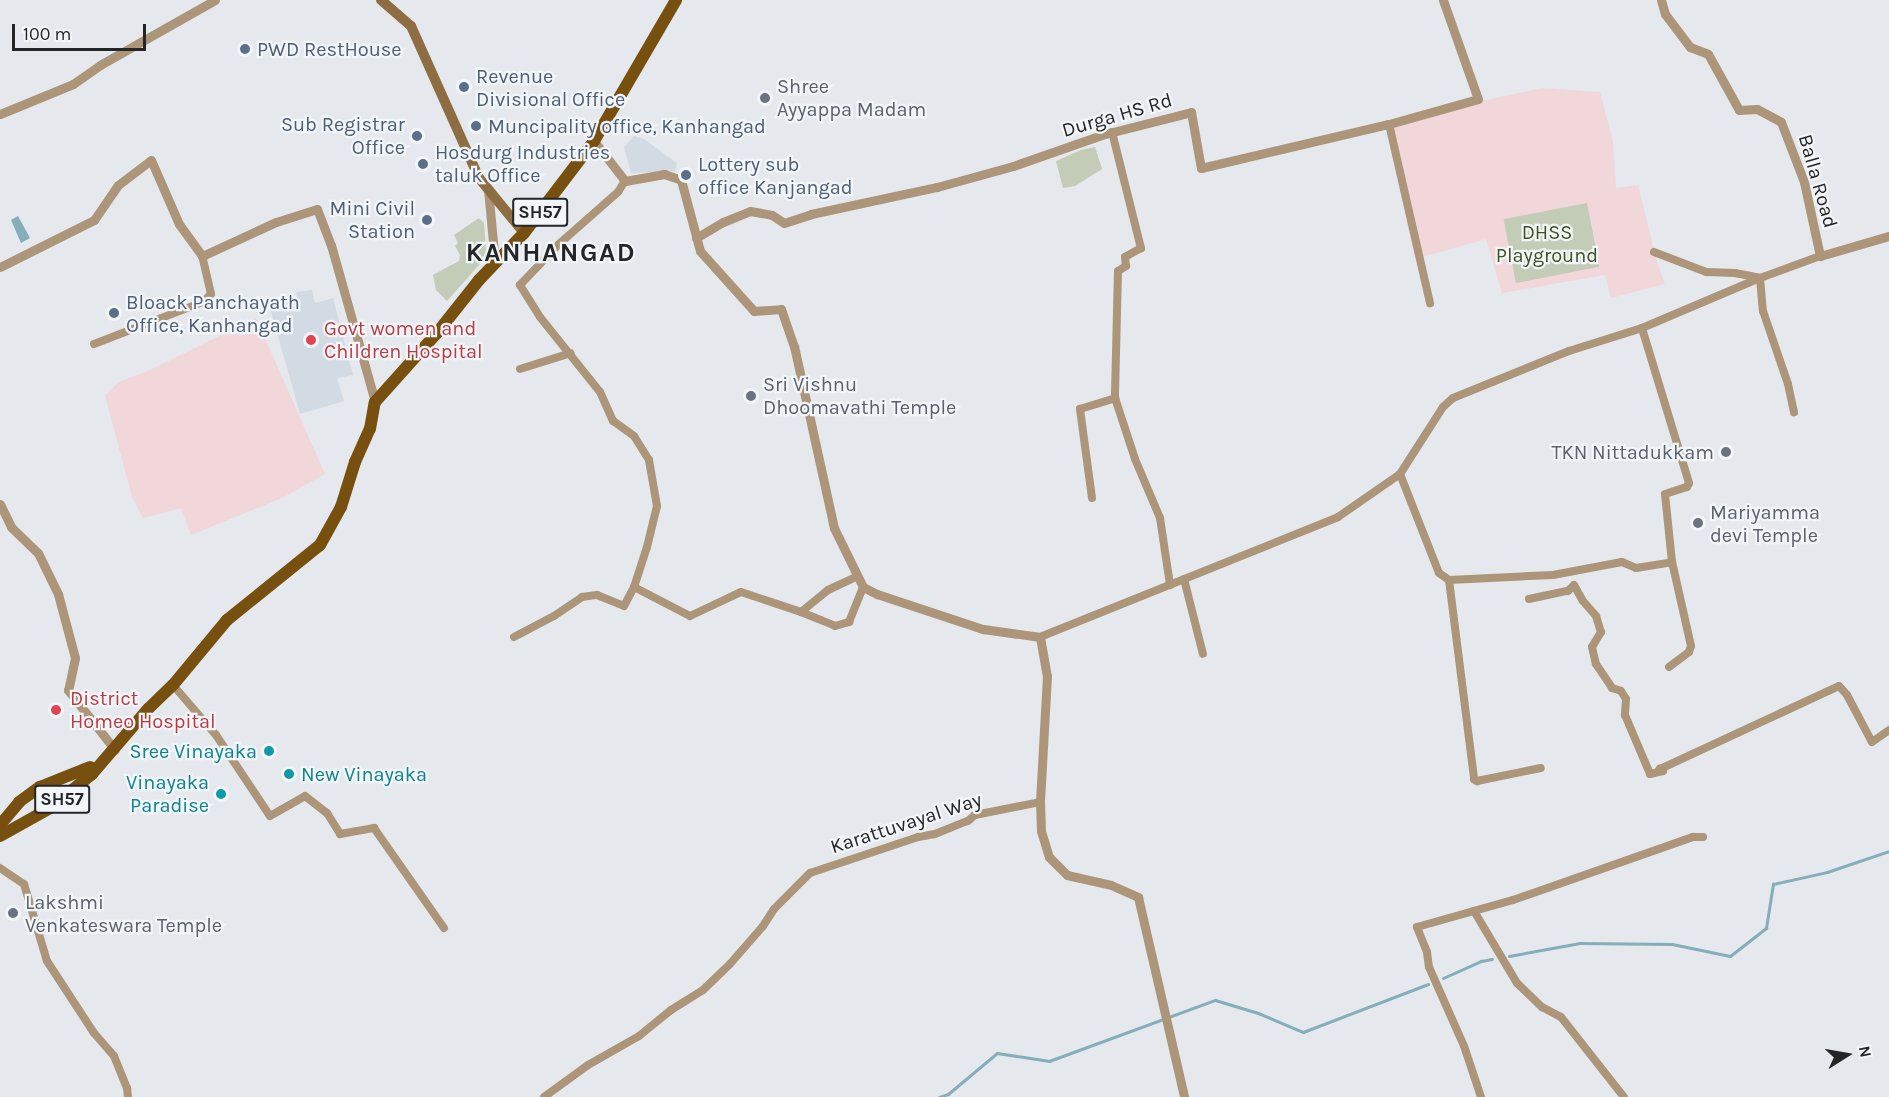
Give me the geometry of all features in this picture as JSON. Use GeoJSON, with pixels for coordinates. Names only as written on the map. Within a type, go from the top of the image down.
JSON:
{"type":"FeatureCollection","features":[{"type":"Feature","properties":{"kind":"main road"},"geometry":{"type":"LineString","coordinates":[[381,0],[411,26],[479,178],[524,233]]}},
{"type":"Feature","properties":{"kind":"main road"},"geometry":{"type":"LineString","coordinates":[[398,0],[398,15]]}},
{"type":"Feature","properties":{"kind":"main road","name":"SH57"},"geometry":{"type":"LineString","coordinates":[[0,837],[50,808],[92,774],[148,709],[173,685],[227,620],[320,544],[342,507],[355,462],[370,429],[375,402],[495,263],[524,233],[594,141],[676,0]]}},
{"type":"Feature","properties":{"kind":"main road"},"geometry":{"type":"LineString","coordinates":[[0,825],[19,802],[40,787],[83,772],[115,750]]}},
{"type":"Feature","properties":{"kind":"street"},"geometry":{"type":"LineString","coordinates":[[0,114],[73,84],[100,65],[215,0]]}},
{"type":"Feature","properties":{"kind":"street","name":"Durga HS Rd"},"geometry":{"type":"LineString","coordinates":[[696,238],[723,222],[750,211],[772,215],[784,223],[811,214],[937,188],[1013,166],[1112,132],[1191,112],[1201,168],[1389,124],[1478,99],[1443,0]]}},
{"type":"Feature","properties":{"kind":"street","name":"Balla Road"},"geometry":{"type":"LineString","coordinates":[[1661,0],[1665,14],[1690,47],[1708,54],[1739,110],[1757,108],[1781,122],[1803,182],[1820,256]]}},
{"type":"Feature","properties":{"kind":"street"},"geometry":{"type":"LineString","coordinates":[[1389,124],[1430,303]]}},
{"type":"Feature","properties":{"kind":"street"},"geometry":{"type":"LineString","coordinates":[[1112,132],[1141,248],[1125,257],[1126,266],[1118,271],[1115,398],[1135,459],[1160,519],[1170,585]]}},
{"type":"Feature","properties":{"kind":"street"},"geometry":{"type":"LineString","coordinates":[[594,141],[625,181]]}},
{"type":"Feature","properties":{"kind":"street"},"geometry":{"type":"LineString","coordinates":[[0,267],[94,220],[118,185],[151,160],[179,224],[202,256],[211,294],[203,302],[94,344]]}},
{"type":"Feature","properties":{"kind":"street"},"geometry":{"type":"LineString","coordinates":[[514,637],[554,616],[582,597],[597,595],[624,606],[634,587],[657,506],[649,460],[634,436],[613,421],[600,392],[540,316],[520,285],[560,244],[618,192],[625,181],[664,174],[681,180],[700,251],[754,311],[781,309],[794,346],[834,528],[847,550],[856,576],[863,587],[877,594],[983,629],[1040,637],[1338,517],[1400,474],[1443,407],[1453,398],[1569,351],[1642,328],[1760,278],[1820,256],[1889,236]]}},
{"type":"Feature","properties":{"kind":"street"},"geometry":{"type":"LineString","coordinates":[[489,189],[495,263]]}},
{"type":"Feature","properties":{"kind":"street"},"geometry":{"type":"LineString","coordinates":[[202,256],[276,222],[317,209],[331,245],[375,402]]}},
{"type":"Feature","properties":{"kind":"street"},"geometry":{"type":"LineString","coordinates":[[1654,252],[1706,272],[1735,273],[1760,278]]}},
{"type":"Feature","properties":{"kind":"street"},"geometry":{"type":"LineString","coordinates":[[1760,278],[1762,311],[1788,384],[1794,412]]}},
{"type":"Feature","properties":{"kind":"street"},"geometry":{"type":"LineString","coordinates":[[1642,328],[1689,483],[1687,487],[1665,494],[1672,562],[1691,646],[1689,652],[1669,667]]}},
{"type":"Feature","properties":{"kind":"street"},"geometry":{"type":"LineString","coordinates":[[520,369],[571,353]]}},
{"type":"Feature","properties":{"kind":"street"},"geometry":{"type":"LineString","coordinates":[[1092,498],[1080,409],[1115,398]]}},
{"type":"Feature","properties":{"kind":"street"},"geometry":{"type":"LineString","coordinates":[[1400,474],[1439,573],[1449,580],[1553,574],[1622,562],[1636,568],[1672,562]]}},
{"type":"Feature","properties":{"kind":"street"},"geometry":{"type":"LineString","coordinates":[[0,504],[11,527],[38,553],[58,594],[75,658],[68,690],[115,750]]}},
{"type":"Feature","properties":{"kind":"street"},"geometry":{"type":"LineString","coordinates":[[801,612],[828,590],[856,576]]}},
{"type":"Feature","properties":{"kind":"street"},"geometry":{"type":"LineString","coordinates":[[1184,579],[1203,654]]}},
{"type":"Feature","properties":{"kind":"street"},"geometry":{"type":"LineString","coordinates":[[1449,580],[1474,779],[1477,781],[1541,768]]}},
{"type":"Feature","properties":{"kind":"street"},"geometry":{"type":"LineString","coordinates":[[1529,599],[1568,591],[1574,585],[1583,601],[1596,616],[1601,632],[1593,647],[1596,664],[1612,688],[1622,691],[1626,699],[1625,715],[1650,774],[1663,771],[1660,769],[1839,686],[1847,695],[1872,742],[1889,730]]}},
{"type":"Feature","properties":{"kind":"street"},"geometry":{"type":"LineString","coordinates":[[634,587],[690,616],[741,592],[835,626],[849,622],[863,587]]}},
{"type":"Feature","properties":{"kind":"street"},"geometry":{"type":"LineString","coordinates":[[1040,637],[1047,676],[1040,802],[1041,831],[1048,857],[1067,875],[1111,885],[1138,897],[1184,1097]]}},
{"type":"Feature","properties":{"kind":"street"},"geometry":{"type":"LineString","coordinates":[[173,685],[222,743],[270,816],[305,796],[327,813],[340,834],[374,828],[444,928]]}},
{"type":"Feature","properties":{"kind":"street","name":"Karattuvayal Way"},"geometry":{"type":"LineString","coordinates":[[544,1097],[588,1065],[639,1036],[671,1010],[703,990],[730,964],[763,926],[774,909],[810,873],[918,837],[935,834],[968,821],[975,815],[1040,802]]}},
{"type":"Feature","properties":{"kind":"street"},"geometry":{"type":"LineString","coordinates":[[1481,1097],[1464,1046],[1428,967],[1427,952],[1417,927],[1474,911],[1693,837],[1703,837]]}},
{"type":"Feature","properties":{"kind":"street"},"geometry":{"type":"LineString","coordinates":[[0,868],[24,884],[47,961],[94,1033],[114,1056],[128,1088],[128,1097]]}},
{"type":"Feature","properties":{"kind":"street"},"geometry":{"type":"LineString","coordinates":[[1474,911],[1516,983],[1542,1007],[1561,1017],[1624,1097]]}},
{"type":"Feature","properties":{"kind":"shaded area"},"geometry":{"type":"Polygon","coordinates":[[[1543,88],[1600,92],[1613,142],[1616,188],[1638,185],[1657,262],[1665,284],[1611,298],[1605,275],[1502,293],[1486,239],[1415,259],[1385,121],[1543,88]]]}},
{"type":"Feature","properties":{"kind":"shaded area"},"geometry":{"type":"Polygon","coordinates":[[[634,136],[644,139],[677,163],[675,171],[631,173],[624,147],[634,136]]]}},
{"type":"Feature","properties":{"kind":"shaded area","name":"Govt women and Children Hospital"},"geometry":{"type":"Polygon","coordinates":[[[312,290],[315,303],[333,298],[353,375],[337,378],[344,401],[300,414],[268,301],[288,296],[290,305],[298,303],[296,292],[312,290]]]}},
{"type":"Feature","properties":{"kind":"shaded area"},"geometry":{"type":"Polygon","coordinates":[[[256,318],[325,474],[282,498],[191,535],[181,508],[143,518],[132,497],[105,395],[119,382],[150,370],[256,318]]]}},
{"type":"Feature","properties":{"kind":"green space"},"geometry":{"type":"Polygon","coordinates":[[[1095,147],[1102,169],[1075,186],[1063,188],[1056,161],[1081,150],[1095,147]]]}},
{"type":"Feature","properties":{"kind":"green space","name":"DHSS Playground"},"geometry":{"type":"Polygon","coordinates":[[[1587,203],[1599,267],[1516,283],[1504,219],[1587,203]]]}},
{"type":"Feature","properties":{"kind":"green space"},"geometry":{"type":"Polygon","coordinates":[[[479,218],[484,223],[486,252],[479,265],[447,301],[436,290],[433,275],[459,261],[460,255],[455,246],[458,243],[454,235],[479,218]]]}},
{"type":"Feature","properties":{"kind":"water"},"geometry":{"type":"Polygon","coordinates":[[[18,216],[30,238],[21,243],[11,220],[18,216]]]}},
{"type":"Feature","properties":{"kind":"waterway"},"geometry":{"type":"LineString","coordinates":[[1509,956],[1580,943],[1672,944],[1730,956],[1766,928],[1773,884],[1827,872],[1889,851]]}},
{"type":"Feature","properties":{"kind":"waterway"},"geometry":{"type":"LineString","coordinates":[[1443,978],[1481,961],[1492,959]]}},
{"type":"Feature","properties":{"kind":"waterway"},"geometry":{"type":"LineString","coordinates":[[939,1097],[948,1094],[997,1053],[1049,1061],[1215,1000],[1258,1013],[1303,1032],[1428,984]]}},
{"type":"Feature","properties":{"kind":"place","name":"PWD RestHouse"},"geometry":{"type":"Point","coordinates":[245,49]}},
{"type":"Feature","properties":{"kind":"place","name":"Revenue Divisional Office"},"geometry":{"type":"Point","coordinates":[464,87]}},
{"type":"Feature","properties":{"kind":"place","name":"Shree Ayyappa Madam"},"geometry":{"type":"Point","coordinates":[765,98]}},
{"type":"Feature","properties":{"kind":"place","name":"Muncipality office, Kanhangad"},"geometry":{"type":"Point","coordinates":[476,126]}},
{"type":"Feature","properties":{"kind":"place","name":"Sub Registrar Office"},"geometry":{"type":"Point","coordinates":[417,136]}},
{"type":"Feature","properties":{"kind":"place","name":"Hosdurg Industries taluk Office"},"geometry":{"type":"Point","coordinates":[423,164]}},
{"type":"Feature","properties":{"kind":"place","name":"Lottery sub office Kanjangad"},"geometry":{"type":"Point","coordinates":[686,175]}},
{"type":"Feature","properties":{"kind":"place","name":"Mini Civil Station"},"geometry":{"type":"Point","coordinates":[427,220]}},
{"type":"Feature","properties":{"kind":"place","name":"Bloack Panchayath Office, Kanhangad"},"geometry":{"type":"Point","coordinates":[114,313]}},
{"type":"Feature","properties":{"kind":"place","name":"Govt women and Children Hospital"},"geometry":{"type":"Point","coordinates":[311,340]}},
{"type":"Feature","properties":{"kind":"place","name":"Sri Vishnu Dhoomavathi Temple"},"geometry":{"type":"Point","coordinates":[751,396]}},
{"type":"Feature","properties":{"kind":"place","name":"TKN Nittadukkam"},"geometry":{"type":"Point","coordinates":[1726,452]}},
{"type":"Feature","properties":{"kind":"place","name":"Mariyamma devi Temple"},"geometry":{"type":"Point","coordinates":[1698,523]}},
{"type":"Feature","properties":{"kind":"place","name":"District Homeo Hospital"},"geometry":{"type":"Point","coordinates":[56,710]}},
{"type":"Feature","properties":{"kind":"place","name":"Sree Vinayaka"},"geometry":{"type":"Point","coordinates":[269,751]}},
{"type":"Feature","properties":{"kind":"place","name":"New Vinayaka"},"geometry":{"type":"Point","coordinates":[289,774]}},
{"type":"Feature","properties":{"kind":"place","name":"Vinayaka Paradise"},"geometry":{"type":"Point","coordinates":[221,794]}},
{"type":"Feature","properties":{"kind":"place","name":"Lakshmi Venkateswara Temple"},"geometry":{"type":"Point","coordinates":[13,913]}},
{"type":"Feature","properties":{"kind":"district","name":"KANHANGAD"},"geometry":{"type":"Point","coordinates":[551,253]}}]}
